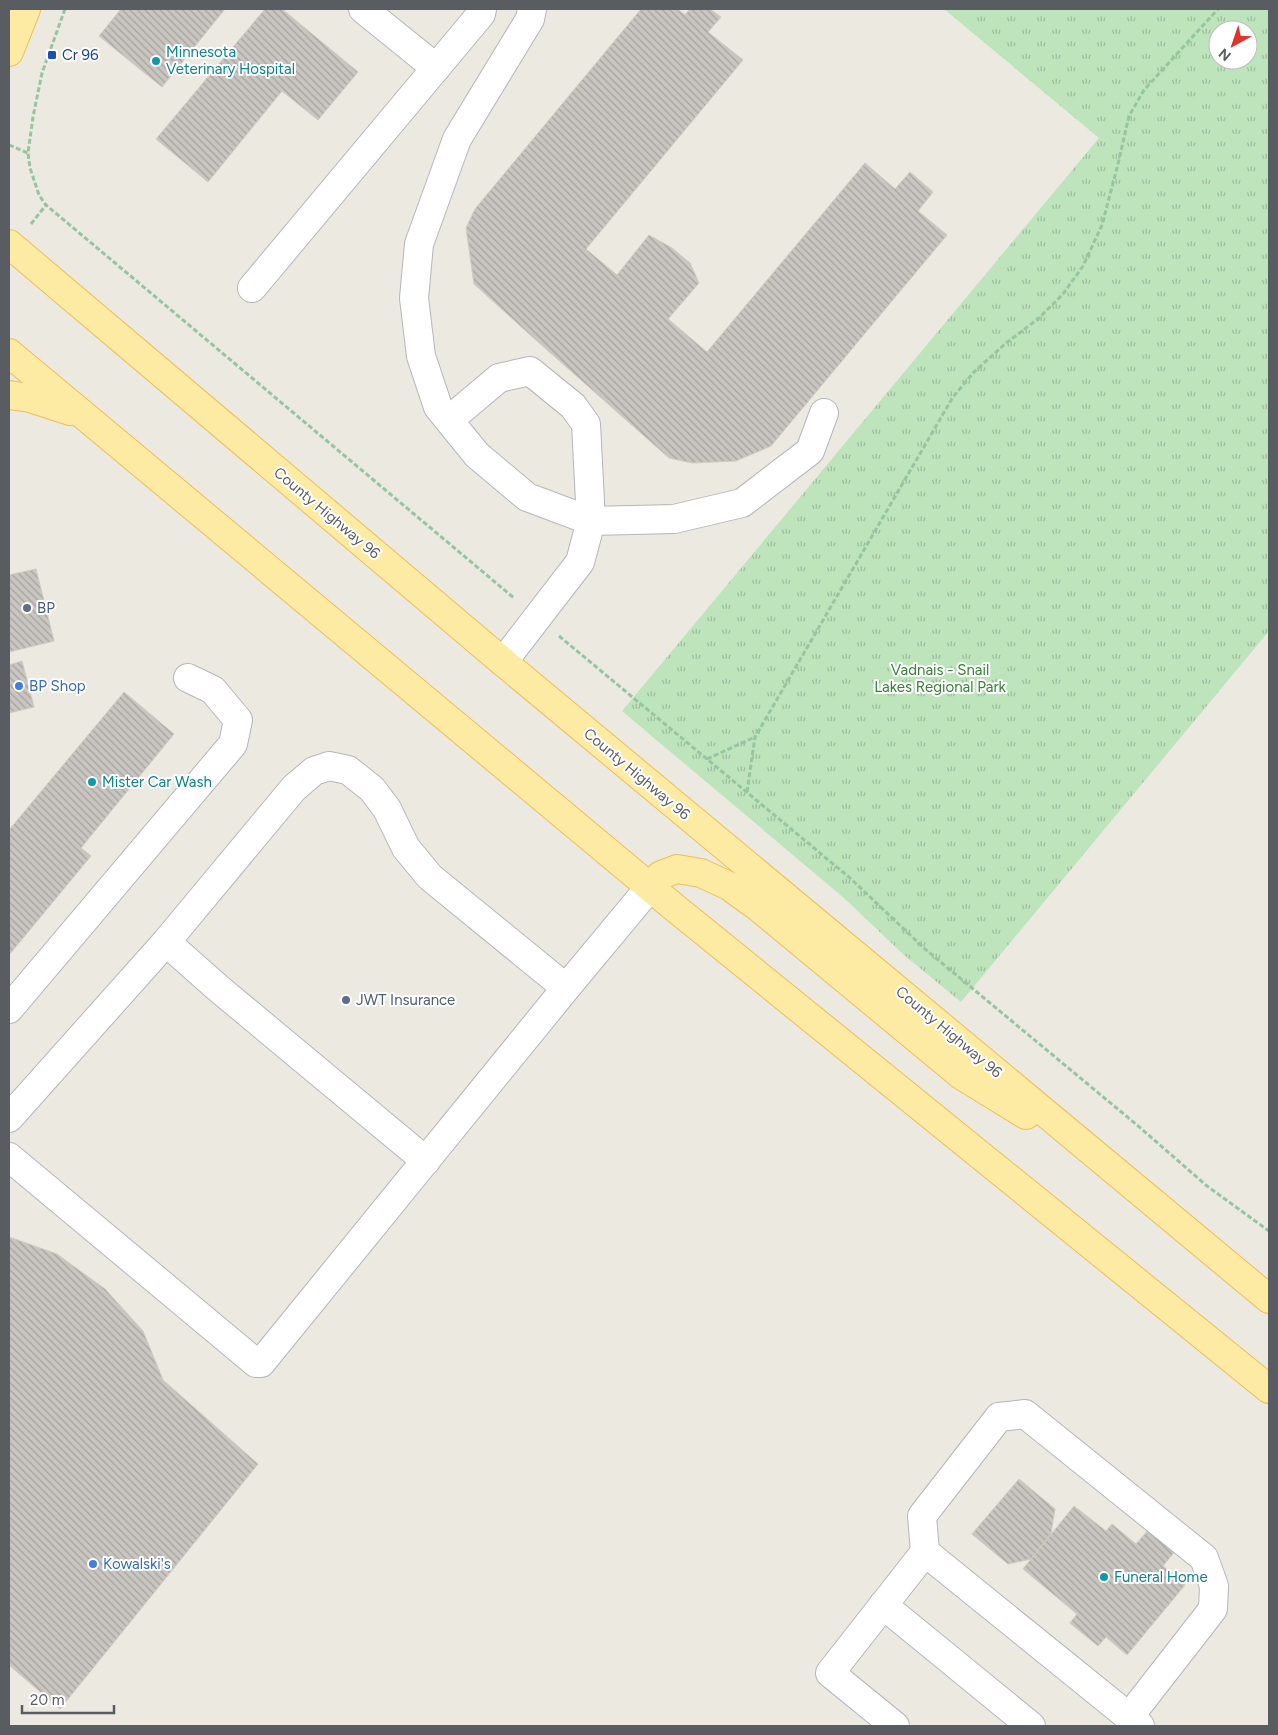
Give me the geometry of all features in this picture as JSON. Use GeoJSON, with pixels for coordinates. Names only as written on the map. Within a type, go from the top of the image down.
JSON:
{"type":"FeatureCollection","features":[{"type":"Feature","properties":{"kind":"main road"},"geometry":{"type":"LineString","coordinates":[[9,52],[26,9]]}},
{"type":"Feature","properties":{"kind":"main road","name":"County Highway 96"},"geometry":{"type":"LineString","coordinates":[[9,244],[503,662],[1269,1299]]}},
{"type":"Feature","properties":{"kind":"main road"},"geometry":{"type":"LineString","coordinates":[[9,353],[650,887],[1269,1388]]}},
{"type":"Feature","properties":{"kind":"main road"},"geometry":{"type":"LineString","coordinates":[[9,395],[30,398],[57,406],[86,418]]}},
{"type":"Feature","properties":{"kind":"main road"},"geometry":{"type":"LineString","coordinates":[[650,887],[661,875],[677,869],[701,873],[729,886],[773,919],[962,1075],[1110,1166]]}},
{"type":"Feature","properties":{"kind":"lane"},"geometry":{"type":"LineString","coordinates":[[364,9],[436,68]]}},
{"type":"Feature","properties":{"kind":"lane"},"geometry":{"type":"LineString","coordinates":[[252,288],[481,14],[482,9]]}},
{"type":"Feature","properties":{"kind":"lane"},"geometry":{"type":"LineString","coordinates":[[532,9],[530,19],[457,138],[420,244],[414,298],[421,356],[438,407],[477,455],[527,498],[591,522],[674,519],[742,503],[810,451],[824,413]]}},
{"type":"Feature","properties":{"kind":"lane"},"geometry":{"type":"LineString","coordinates":[[449,420],[499,378],[530,371],[573,406],[586,424],[591,522],[580,562],[503,662]]}},
{"type":"Feature","properties":{"kind":"lane"},"geometry":{"type":"LineString","coordinates":[[9,1009],[233,744],[238,720],[213,690],[188,678]]}},
{"type":"Feature","properties":{"kind":"lane"},"geometry":{"type":"LineString","coordinates":[[9,1118],[166,942],[294,788],[314,771],[329,766],[348,770],[372,789],[387,809],[406,848],[430,877],[566,988]]}},
{"type":"Feature","properties":{"kind":"lane"},"geometry":{"type":"LineString","coordinates":[[9,1157],[256,1363],[260,1364],[650,887]]}},
{"type":"Feature","properties":{"kind":"lane"},"geometry":{"type":"LineString","coordinates":[[166,942],[218,988],[426,1161]]}},
{"type":"Feature","properties":{"kind":"lane"},"geometry":{"type":"LineString","coordinates":[[895,1726],[830,1673],[925,1552],[922,1516],[999,1417],[1026,1414],[1204,1558],[1214,1586],[1213,1609],[1135,1722],[925,1552]]}},
{"type":"Feature","properties":{"kind":"lane"},"geometry":{"type":"LineString","coordinates":[[883,1606],[1031,1726]]}},
{"type":"Feature","properties":{"kind":"path"},"geometry":{"type":"LineString","coordinates":[[66,9],[42,73],[28,153],[30,168],[39,195],[46,205],[850,878],[925,949],[1137,1125],[1207,1186],[1269,1231]]}},
{"type":"Feature","properties":{"kind":"path"},"geometry":{"type":"LineString","coordinates":[[747,793],[756,737],[953,397],[974,372],[1005,344],[1039,318],[1063,294],[1083,266],[1102,225],[1129,116],[1144,90],[1218,9]]}},
{"type":"Feature","properties":{"kind":"path"},"geometry":{"type":"LineString","coordinates":[[9,145],[28,153]]}},
{"type":"Feature","properties":{"kind":"path"},"geometry":{"type":"LineString","coordinates":[[33,220],[46,205]]}},
{"type":"Feature","properties":{"kind":"path"},"geometry":{"type":"LineString","coordinates":[[707,759],[756,737]]}},
{"type":"Feature","properties":{"kind":"green space","name":"Vadnais - Snail Lakes Regional Park"},"geometry":{"type":"Polygon","coordinates":[[[944,9],[1269,9],[1269,631],[961,1002],[904,955],[844,898],[622,711],[1099,138],[944,9]]]}},
{"type":"Feature","properties":{"kind":"building","name":"Minnesota Veterinary Hospital"},"geometry":{"type":"Polygon","coordinates":[[[121,9],[225,9],[162,87],[99,36],[121,9]]]}},
{"type":"Feature","properties":{"kind":"building"},"geometry":{"type":"Polygon","coordinates":[[[265,9],[282,9],[358,72],[318,120],[282,91],[208,182],[156,139],[265,9]]]}},
{"type":"Feature","properties":{"kind":"building"},"geometry":{"type":"Polygon","coordinates":[[[641,9],[677,9],[685,15],[690,9],[710,9],[721,17],[708,32],[743,60],[586,249],[617,275],[649,235],[672,248],[690,263],[699,283],[668,319],[707,352],[865,163],[895,189],[910,172],[933,192],[918,211],[947,235],[771,446],[736,461],[692,463],[669,458],[474,284],[466,228],[475,209],[641,9]]]}},
{"type":"Feature","properties":{"kind":"building","name":"BP"},"geometry":{"type":"Polygon","coordinates":[[[36,569],[54,641],[9,652],[9,575],[36,569]]]}},
{"type":"Feature","properties":{"kind":"building","name":"BP Shop"},"geometry":{"type":"Polygon","coordinates":[[[22,661],[34,707],[9,713],[9,665],[22,661]]]}},
{"type":"Feature","properties":{"kind":"building","name":"Mister Car Wash"},"geometry":{"type":"Polygon","coordinates":[[[124,692],[174,734],[81,848],[91,856],[9,955],[9,830],[124,692]]]}},
{"type":"Feature","properties":{"kind":"building","name":"Kowalski's"},"geometry":{"type":"Polygon","coordinates":[[[9,1237],[57,1254],[105,1289],[143,1331],[163,1380],[258,1464],[60,1709],[9,1665],[9,1237]]]}},
{"type":"Feature","properties":{"kind":"building"},"geometry":{"type":"Polygon","coordinates":[[[1019,1479],[1055,1509],[1051,1534],[1031,1559],[1008,1564],[972,1534],[1019,1479]]]}},
{"type":"Feature","properties":{"kind":"building","name":"Funeral Home"},"geometry":{"type":"Polygon","coordinates":[[[1074,1506],[1106,1531],[1112,1524],[1136,1544],[1150,1528],[1176,1550],[1163,1566],[1185,1585],[1127,1655],[1106,1637],[1098,1646],[1070,1623],[1077,1614],[1023,1569],[1074,1506]]]}},
{"type":"Feature","properties":{"kind":"place","name":"Cr 96"},"geometry":{"type":"Point","coordinates":[52,55]}},
{"type":"Feature","properties":{"kind":"place","name":"Minnesota Veterinary Hospital"},"geometry":{"type":"Point","coordinates":[156,61]}},
{"type":"Feature","properties":{"kind":"place","name":"BP"},"geometry":{"type":"Point","coordinates":[27,608]}},
{"type":"Feature","properties":{"kind":"place","name":"BP Shop"},"geometry":{"type":"Point","coordinates":[19,686]}},
{"type":"Feature","properties":{"kind":"place","name":"Mister Car Wash"},"geometry":{"type":"Point","coordinates":[92,782]}},
{"type":"Feature","properties":{"kind":"place","name":"JWT Insurance"},"geometry":{"type":"Point","coordinates":[346,1000]}},
{"type":"Feature","properties":{"kind":"place","name":"Kowalski's"},"geometry":{"type":"Point","coordinates":[93,1564]}},
{"type":"Feature","properties":{"kind":"place","name":"Funeral Home"},"geometry":{"type":"Point","coordinates":[1104,1577]}}]}
